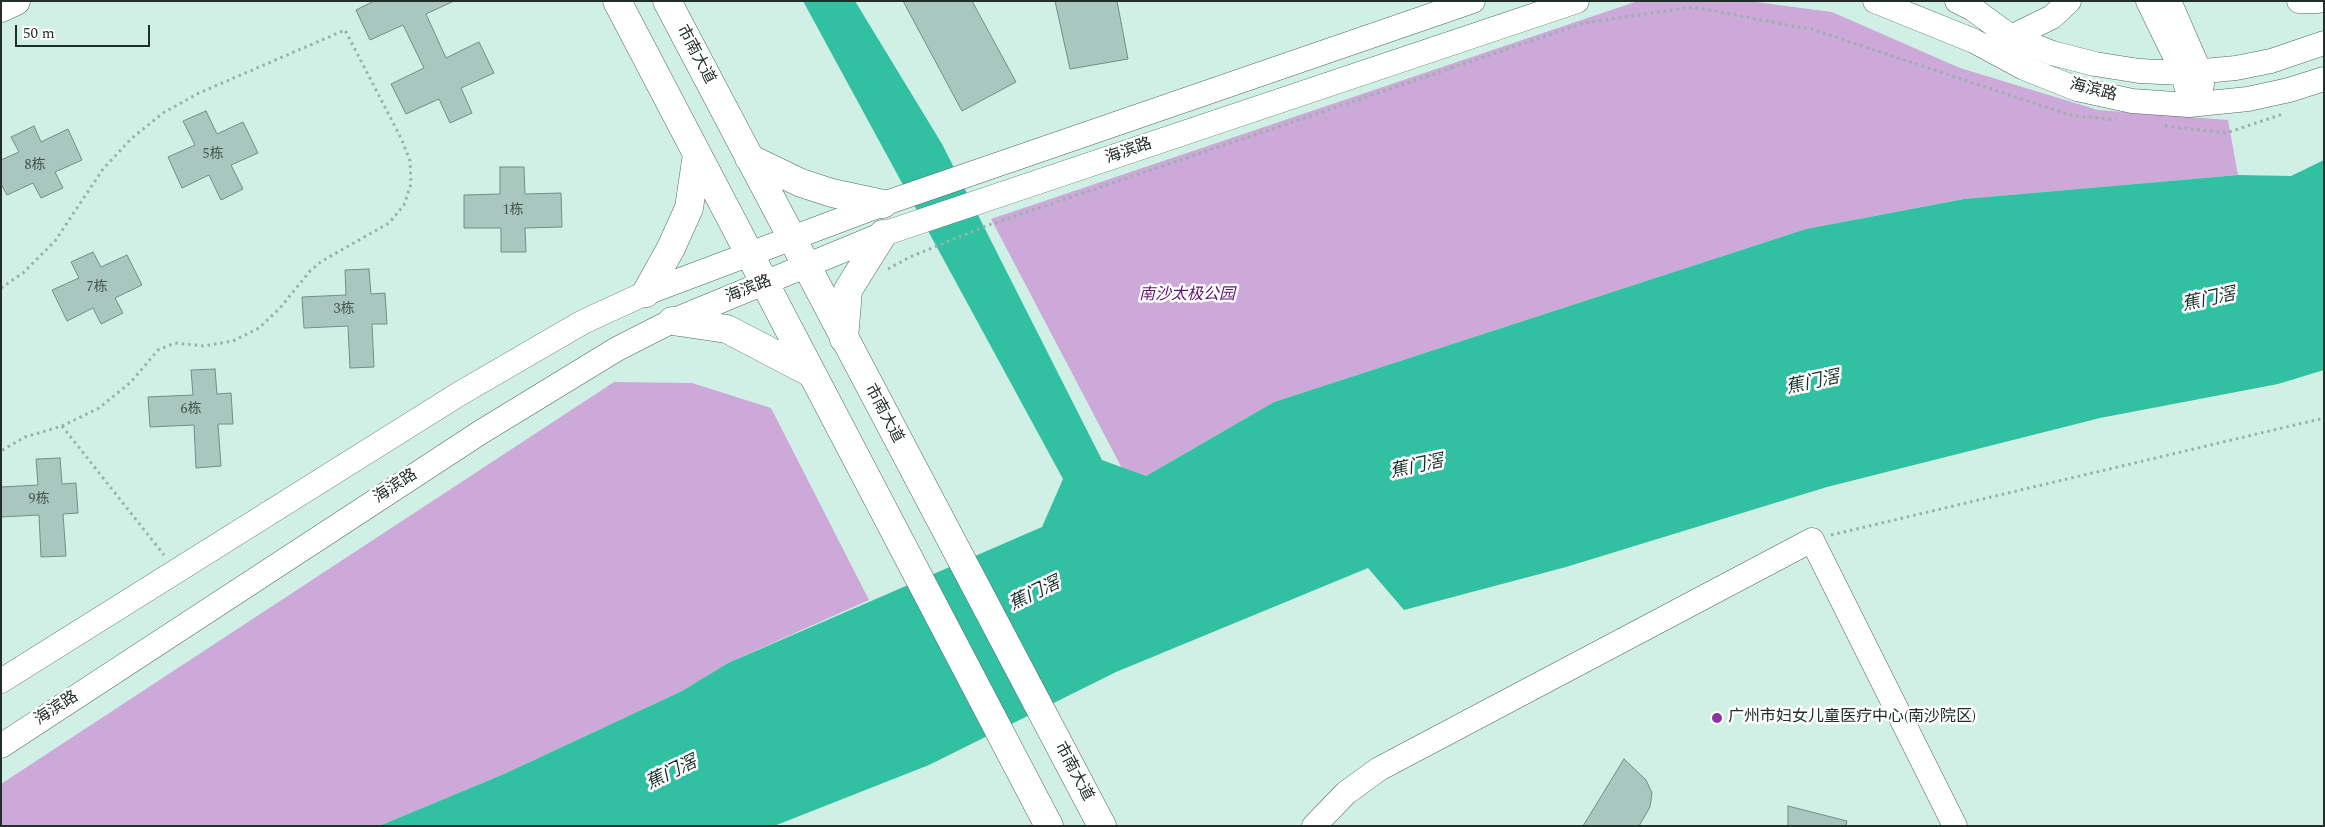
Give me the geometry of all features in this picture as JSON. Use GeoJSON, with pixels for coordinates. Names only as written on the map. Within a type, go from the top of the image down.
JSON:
{"type":"FeatureCollection","features":[{"type":"Feature","properties":{"kind":"main road"},"geometry":{"type":"LineString","coordinates":[[1,8],[16,1]]}},
{"type":"Feature","properties":{"kind":"main road"},"geometry":{"type":"LineString","coordinates":[[617,1],[1049,826]]}},
{"type":"Feature","properties":{"kind":"main road","name":"市南大道"},"geometry":{"type":"LineString","coordinates":[[666,1],[1102,826]]}},
{"type":"Feature","properties":{"kind":"main road"},"geometry":{"type":"LineString","coordinates":[[646,293],[671,248],[689,208],[697,154]]}},
{"type":"Feature","properties":{"kind":"main road"},"geometry":{"type":"LineString","coordinates":[[748,158],[801,183],[832,193],[883,204]]}},
{"type":"Feature","properties":{"kind":"main road"},"geometry":{"type":"LineString","coordinates":[[844,339],[848,290],[882,234]]}},
{"type":"Feature","properties":{"kind":"main road"},"geometry":{"type":"LineString","coordinates":[[672,321],[727,329],[811,373]]}},
{"type":"Feature","properties":{"kind":"street","name":"海滨路"},"geometry":{"type":"LineString","coordinates":[[1,681],[476,385],[583,322],[646,293],[883,204],[1472,1]]}},
{"type":"Feature","properties":{"kind":"street","name":"海滨路"},"geometry":{"type":"LineString","coordinates":[[1,746],[481,432],[617,349],[672,321],[882,234],[1577,1]]}},
{"type":"Feature","properties":{"kind":"street","name":"海滨路"},"geometry":{"type":"LineString","coordinates":[[1876,1],[1974,41],[2024,68],[2077,89],[2132,101],[2197,104],[2248,99],[2289,90],[2324,78]]}},
{"type":"Feature","properties":{"kind":"street","name":"海滨路"},"geometry":{"type":"LineString","coordinates":[[1957,1],[1973,9],[2011,37],[2052,53],[2095,64],[2139,71],[2192,72],[2271,62],[2324,43]]}},
{"type":"Feature","properties":{"kind":"street"},"geometry":{"type":"LineString","coordinates":[[2011,37],[2052,17],[2068,1]]}},
{"type":"Feature","properties":{"kind":"street"},"geometry":{"type":"LineString","coordinates":[[2148,1],[2192,72]]}},
{"type":"Feature","properties":{"kind":"street"},"geometry":{"type":"LineString","coordinates":[[2169,1],[2192,72],[2197,104]]}},
{"type":"Feature","properties":{"kind":"street"},"geometry":{"type":"LineString","coordinates":[[2300,1],[2318,1]]}},
{"type":"Feature","properties":{"kind":"street"},"geometry":{"type":"LineString","coordinates":[[1314,826],[1346,793],[1379,769],[1812,540],[1955,826]]}},
{"type":"Feature","properties":{"kind":"path"},"geometry":{"type":"LineString","coordinates":[[910,257],[986,226],[1584,23],[1693,7],[1814,30],[2070,115],[2119,121]]}},
{"type":"Feature","properties":{"kind":"path"},"geometry":{"type":"LineString","coordinates":[[1,288],[23,273],[55,242],[104,169],[131,139],[163,113],[199,93],[345,30],[402,140],[410,161],[411,184],[404,205],[389,223],[322,261],[310,271],[280,308],[259,328],[233,341],[204,346],[175,342],[158,350],[131,382],[99,408],[62,426],[25,437],[1,451]]}},
{"type":"Feature","properties":{"kind":"path"},"geometry":{"type":"LineString","coordinates":[[2158,125],[2226,133],[2288,112]]}},
{"type":"Feature","properties":{"kind":"path"},"geometry":{"type":"LineString","coordinates":[[1812,540],[2324,418]]}},
{"type":"Feature","properties":{"kind":"path"},"geometry":{"type":"LineString","coordinates":[[62,426],[177,572]]}},
{"type":"Feature","properties":{"kind":"green space","name":"南沙太极公园"},"geometry":{"type":"Polygon","coordinates":[[[1638,1],[1748,1],[1832,12],[1960,68],[2098,110],[2228,120],[2238,175],[1964,199],[1806,229],[1274,402],[1146,476],[1125,474],[991,219],[1638,1]]]}},
{"type":"Feature","properties":{"kind":"green space"},"geometry":{"type":"Polygon","coordinates":[[[614,382],[692,383],[771,408],[869,600],[728,663],[682,691],[504,774],[379,826],[1,826],[1,784],[614,382]]]}},
{"type":"Feature","properties":{"kind":"water","name":"蕉门滘"},"geometry":{"type":"Polygon","coordinates":[[[803,1],[855,1],[942,144],[1102,460],[1146,476],[1274,402],[1806,229],[1964,199],[2238,175],[2291,176],[2324,160],[2324,370],[2278,384],[2100,418],[1827,487],[1566,567],[1404,610],[1368,568],[1116,672],[929,765],[774,826],[379,826],[504,774],[682,691],[728,663],[1042,527],[1063,479],[803,1]]]}},
{"type":"Feature","properties":{"kind":"building"},"geometry":{"type":"Polygon","coordinates":[[[374,1],[454,1],[426,14],[446,58],[479,42],[494,73],[461,88],[472,113],[450,123],[439,99],[406,114],[391,84],[424,68],[403,25],[370,40],[356,10],[374,1]]]}},
{"type":"Feature","properties":{"kind":"building"},"geometry":{"type":"Polygon","coordinates":[[[903,1],[972,1],[1016,82],[962,111],[903,1]]]}},
{"type":"Feature","properties":{"kind":"building"},"geometry":{"type":"Polygon","coordinates":[[[1055,1],[1117,1],[1128,59],[1070,69],[1055,1]]]}},
{"type":"Feature","properties":{"kind":"building"},"geometry":{"type":"Polygon","coordinates":[[[206,111],[217,134],[243,122],[258,153],[231,165],[243,189],[221,200],[209,175],[182,188],[168,157],[195,145],[183,121],[206,111]]]}},
{"type":"Feature","properties":{"kind":"building"},"geometry":{"type":"Polygon","coordinates":[[[34,126],[41,142],[68,129],[82,160],[55,172],[63,188],[41,198],[33,183],[7,195],[1,184],[1,160],[19,152],[11,137],[34,126]]]}},
{"type":"Feature","properties":{"kind":"building"},"geometry":{"type":"Polygon","coordinates":[[[500,167],[524,167],[525,194],[561,193],[562,227],[525,228],[526,252],[501,252],[501,228],[464,228],[464,195],[500,194],[500,167]]]}},
{"type":"Feature","properties":{"kind":"building"},"geometry":{"type":"Polygon","coordinates":[[[93,252],[101,267],[127,255],[142,285],[115,298],[123,313],[101,324],[93,308],[67,321],[52,290],[79,278],[71,262],[93,252]]]}},
{"type":"Feature","properties":{"kind":"building"},"geometry":{"type":"Polygon","coordinates":[[[369,269],[371,294],[385,293],[387,324],[372,324],[374,367],[350,368],[348,326],[304,328],[302,297],[346,295],[345,270],[369,269]]]}},
{"type":"Feature","properties":{"kind":"building"},"geometry":{"type":"Polygon","coordinates":[[[215,369],[217,394],[231,393],[233,424],[218,424],[221,466],[196,468],[194,425],[150,427],[148,397],[193,395],[191,370],[215,369]]]}},
{"type":"Feature","properties":{"kind":"building"},"geometry":{"type":"Polygon","coordinates":[[[60,458],[62,484],[76,483],[78,513],[63,514],[66,556],[41,557],[39,515],[1,517],[1,487],[38,485],[36,459],[60,458]]]}},
{"type":"Feature","properties":{"kind":"building"},"geometry":{"type":"Polygon","coordinates":[[[1624,759],[1646,780],[1652,793],[1650,807],[1639,826],[1583,826],[1624,759]]]}},
{"type":"Feature","properties":{"kind":"building"},"geometry":{"type":"Polygon","coordinates":[[[1788,806],[1847,821],[1846,826],[1788,826],[1788,806]]]}},
{"type":"Feature","properties":{"kind":"place","name":"广州市妇女儿童医疗中心(南沙院区)"},"geometry":{"type":"Point","coordinates":[1717,718]}}]}
